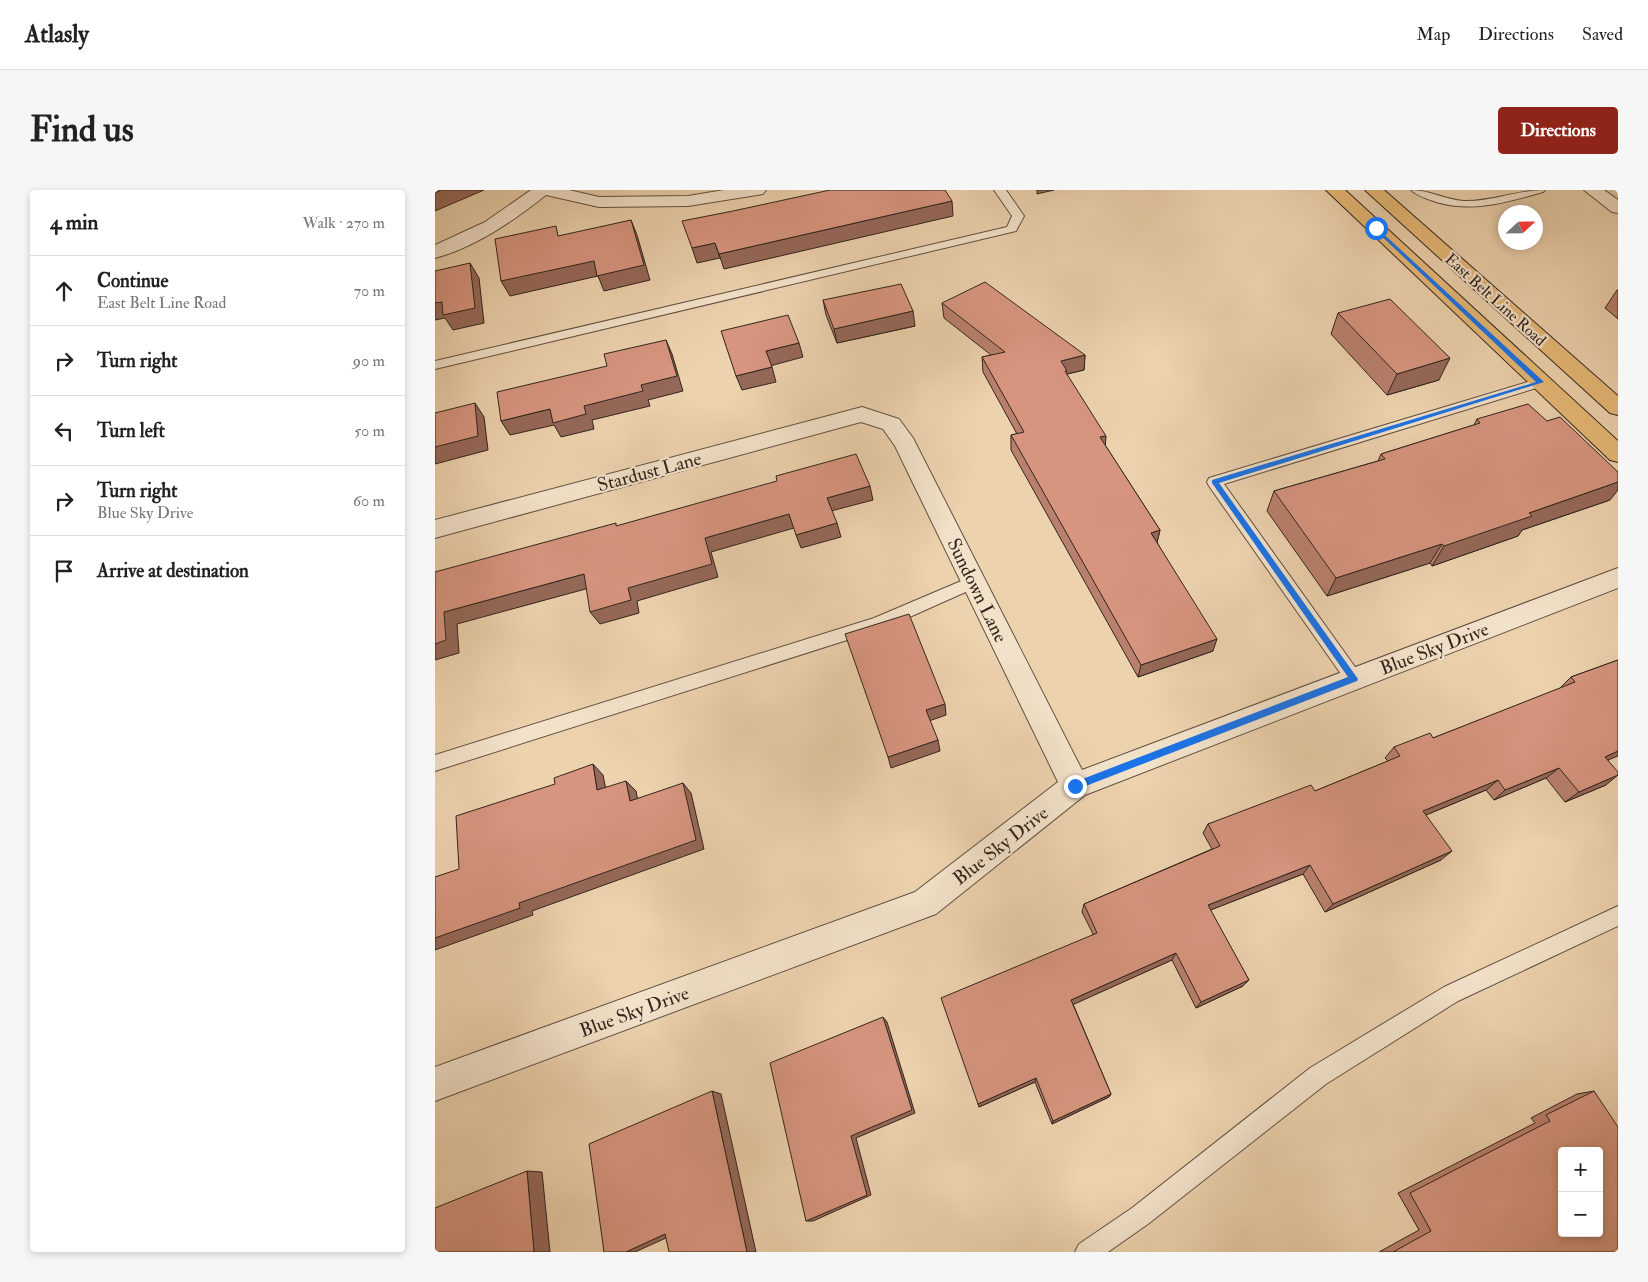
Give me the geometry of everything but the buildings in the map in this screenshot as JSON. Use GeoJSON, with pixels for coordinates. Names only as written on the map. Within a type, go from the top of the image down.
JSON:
{"type":"FeatureCollection","features":[{"type":"Feature","properties":{"kind":"main road","name":"East Belt Line Road"},"geometry":{"type":"LineString","coordinates":[[1335,190],[1618,454]]}},
{"type":"Feature","properties":{"kind":"main road","name":"East Belt Line Road"},"geometry":{"type":"LineString","coordinates":[[1374,190],[1618,408]]}},
{"type":"Feature","properties":{"kind":"street"},"geometry":{"type":"LineString","coordinates":[[435,252],[468,240],[509,216],[543,190],[599,202],[688,201],[721,193],[757,190]]}},
{"type":"Feature","properties":{"kind":"street"},"geometry":{"type":"LineString","coordinates":[[1593,190],[1618,208]]}},
{"type":"Feature","properties":{"kind":"street","name":"Stardust Lane"},"geometry":{"type":"LineString","coordinates":[[435,528],[862,414]]}},
{"type":"Feature","properties":{"kind":"street","name":"Sundown Lane"},"geometry":{"type":"LineString","coordinates":[[862,414],[891,424],[905,443],[1075,786]]}},
{"type":"Feature","properties":{"kind":"street","name":"Blue Sky Drive"},"geometry":{"type":"LineString","coordinates":[[435,1084],[925,903],[1075,786],[1618,578]]}},
{"type":"Feature","properties":{"kind":"lane"},"geometry":{"type":"LineString","coordinates":[[435,365],[1012,229],[1019,216],[1000,190]]}},
{"type":"Feature","properties":{"kind":"lane"},"geometry":{"type":"LineString","coordinates":[[1417,190],[1452,205],[1474,205],[1539,190]]}},
{"type":"Feature","properties":{"kind":"lane"},"geometry":{"type":"LineString","coordinates":[[1354,679],[1214,482],[1541,382]]}},
{"type":"Feature","properties":{"kind":"lane"},"geometry":{"type":"LineString","coordinates":[[435,763],[879,623],[973,582]]}},
{"type":"Feature","properties":{"kind":"lane"},"geometry":{"type":"LineString","coordinates":[[1087,1252],[1140,1216],[1318,1076],[1451,994],[1618,916]]}},
{"type":"Feature","properties":{"kind":"route"},"geometry":{"type":"LineString","coordinates":[[1075,786],[1354,679],[1214,482],[1541,382],[1376,228]]}}]}
